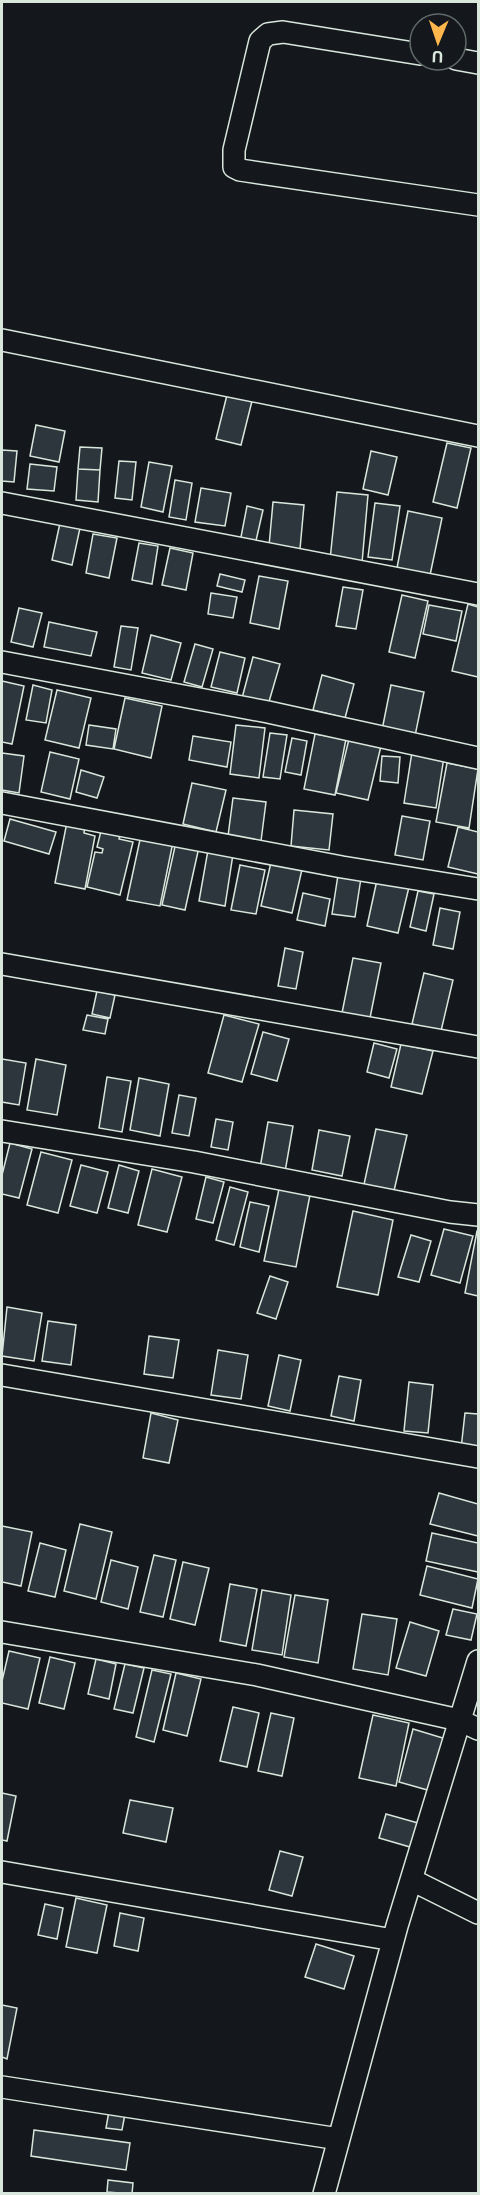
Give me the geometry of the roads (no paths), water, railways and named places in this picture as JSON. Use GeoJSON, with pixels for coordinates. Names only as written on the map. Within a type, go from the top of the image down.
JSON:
{"type":"FeatureCollection","features":[{"type":"Feature","properties":{"kind":"street"},"geometry":{"type":"LineString","coordinates":[[408,52],[284,32],[268,34],[260,41],[234,150],[234,166],[240,170],[478,205]]}},
{"type":"Feature","properties":{"kind":"street"},"geometry":{"type":"LineString","coordinates":[[2,340],[478,436]]}},
{"type":"Feature","properties":{"kind":"street"},"geometry":{"type":"LineString","coordinates":[[2,503],[478,594]]}},
{"type":"Feature","properties":{"kind":"street"},"geometry":{"type":"LineString","coordinates":[[2,662],[268,712],[478,758]]}},
{"type":"Feature","properties":{"kind":"street"},"geometry":{"type":"LineString","coordinates":[[2,803],[342,867],[478,889]]}},
{"type":"Feature","properties":{"kind":"street"},"geometry":{"type":"LineString","coordinates":[[2,964],[478,1047]]}},
{"type":"Feature","properties":{"kind":"street"},"geometry":{"type":"LineString","coordinates":[[2,1131],[194,1162],[420,1207],[478,1215]]}},
{"type":"Feature","properties":{"kind":"street"},"geometry":{"type":"LineString","coordinates":[[2,1375],[478,1457]]}},
{"type":"Feature","properties":{"kind":"street"},"geometry":{"type":"LineString","coordinates":[[2,1632],[257,1675],[459,1720],[478,1729]]}},
{"type":"Feature","properties":{"kind":"street"},"geometry":{"type":"LineString","coordinates":[[324,2193],[393,1940],[478,1660]]}},
{"type":"Feature","properties":{"kind":"street"},"geometry":{"type":"LineString","coordinates":[[2,1872],[393,1940]]}},
{"type":"Feature","properties":{"kind":"street"},"geometry":{"type":"LineString","coordinates":[[412,1880],[478,1913]]}},
{"type":"Feature","properties":{"kind":"street"},"geometry":{"type":"LineString","coordinates":[[2,2086],[339,2139]]}}]}
